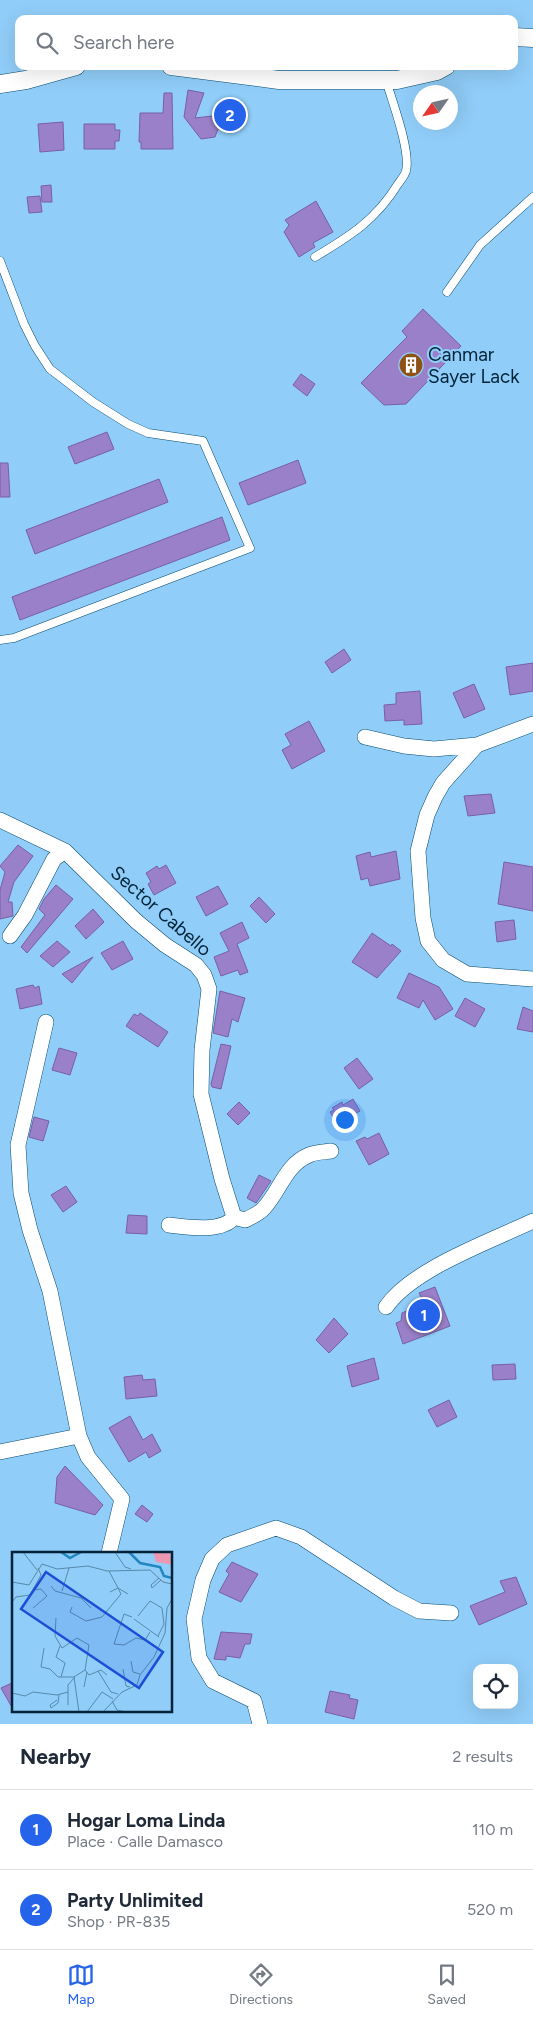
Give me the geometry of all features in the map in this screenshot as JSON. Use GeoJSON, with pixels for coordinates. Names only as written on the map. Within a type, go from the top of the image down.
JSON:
{"type":"FeatureCollection","features":[{"type":"Feature","properties":{"kind":"street"},"geometry":{"type":"LineString","coordinates":[[518,37],[533,38]]}},
{"type":"Feature","properties":{"kind":"street"},"geometry":{"type":"LineString","coordinates":[[0,84],[26,80],[62,70]]}},
{"type":"Feature","properties":{"kind":"street"},"geometry":{"type":"LineString","coordinates":[[202,70],[279,80],[397,80],[436,70]]}},
{"type":"Feature","properties":{"kind":"street"},"geometry":{"type":"LineString","coordinates":[[366,737],[404,746],[434,749],[478,745],[533,724]]}},
{"type":"Feature","properties":{"kind":"street"},"geometry":{"type":"LineString","coordinates":[[478,745],[443,783],[427,815],[418,851],[426,934],[428,941],[443,960],[467,974],[533,979]]}},
{"type":"Feature","properties":{"kind":"street","name":"Sector Cabello"},"geometry":{"type":"LineString","coordinates":[[0,820],[65,852],[136,921],[165,945],[196,965],[204,975],[209,989],[202,1050],[201,1094],[222,1179],[234,1217]]}},
{"type":"Feature","properties":{"kind":"street"},"geometry":{"type":"LineString","coordinates":[[10,936],[25,915],[54,859],[65,852]]}},
{"type":"Feature","properties":{"kind":"street"},"geometry":{"type":"LineString","coordinates":[[46,1022],[18,1145],[21,1193],[30,1230],[50,1291],[79,1436],[88,1457],[122,1498],[109,1552]]}},
{"type":"Feature","properties":{"kind":"street"},"geometry":{"type":"LineString","coordinates":[[169,1225],[196,1228],[230,1223],[234,1217],[245,1220],[264,1208],[282,1180],[293,1166],[304,1157],[310,1154],[332,1151]]}},
{"type":"Feature","properties":{"kind":"street"},"geometry":{"type":"LineString","coordinates":[[386,1307],[394,1296],[423,1275],[448,1261],[533,1222]]}},
{"type":"Feature","properties":{"kind":"street"},"geometry":{"type":"LineString","coordinates":[[0,1452],[79,1436]]}},
{"type":"Feature","properties":{"kind":"street"},"geometry":{"type":"LineString","coordinates":[[260,1724],[254,1701],[213,1681],[199,1658],[194,1619],[203,1580],[212,1559],[228,1545],[276,1528],[302,1537],[394,1598],[419,1611],[451,1613]]}},
{"type":"Feature","properties":{"kind":"lane"},"geometry":{"type":"LineString","coordinates":[[315,257],[355,232],[392,194],[406,171],[406,149],[386,80]]}},
{"type":"Feature","properties":{"kind":"lane"},"geometry":{"type":"LineString","coordinates":[[447,292],[480,245],[533,197]]}},
{"type":"Feature","properties":{"kind":"lane"},"geometry":{"type":"LineString","coordinates":[[0,261],[24,324],[50,369],[93,402],[128,424],[148,433],[203,441],[250,548],[14,638],[0,640]]}},
{"type":"Feature","properties":{"kind":"building"},"geometry":{"type":"Polygon","coordinates":[[[188,90],[204,93],[195,118],[238,113],[242,119],[240,126],[218,129],[215,137],[201,139],[184,117],[188,90]]]}},
{"type":"Feature","properties":{"kind":"building"},"geometry":{"type":"Polygon","coordinates":[[[164,93],[172,93],[173,149],[141,149],[141,142],[139,142],[140,113],[163,113],[164,93]]]}},
{"type":"Feature","properties":{"kind":"building"},"geometry":{"type":"Polygon","coordinates":[[[63,122],[64,150],[40,152],[38,124],[63,122]]]}},
{"type":"Feature","properties":{"kind":"building"},"geometry":{"type":"Polygon","coordinates":[[[84,124],[115,124],[115,130],[120,130],[119,141],[115,141],[115,149],[84,149],[84,124]]]}},
{"type":"Feature","properties":{"kind":"building"},"geometry":{"type":"Polygon","coordinates":[[[51,185],[52,202],[42,202],[41,186],[51,185]]]}},
{"type":"Feature","properties":{"kind":"building"},"geometry":{"type":"Polygon","coordinates":[[[40,196],[42,212],[29,213],[27,197],[40,196]]]}},
{"type":"Feature","properties":{"kind":"building"},"geometry":{"type":"Polygon","coordinates":[[[316,201],[333,232],[313,243],[315,247],[299,257],[284,232],[289,225],[285,220],[316,201]]]}},
{"type":"Feature","properties":{"kind":"building","name":"Canmar Sayer Lack"},"geometry":{"type":"Polygon","coordinates":[[[423,309],[461,346],[406,404],[384,405],[361,383],[407,337],[402,331],[423,309]]]}},
{"type":"Feature","properties":{"kind":"building"},"geometry":{"type":"Polygon","coordinates":[[[301,374],[315,384],[307,396],[293,385],[301,374]]]}},
{"type":"Feature","properties":{"kind":"building"},"geometry":{"type":"Polygon","coordinates":[[[107,432],[114,449],[75,464],[68,447],[107,432]]]}},
{"type":"Feature","properties":{"kind":"building"},"geometry":{"type":"Polygon","coordinates":[[[298,460],[306,483],[248,505],[239,483],[298,460]]]}},
{"type":"Feature","properties":{"kind":"building"},"geometry":{"type":"Polygon","coordinates":[[[0,463],[8,463],[10,497],[0,497],[0,463]]]}},
{"type":"Feature","properties":{"kind":"building"},"geometry":{"type":"Polygon","coordinates":[[[159,479],[168,502],[35,554],[26,530],[159,479]]]}},
{"type":"Feature","properties":{"kind":"building"},"geometry":{"type":"Polygon","coordinates":[[[222,517],[230,540],[20,620],[12,597],[222,517]]]}},
{"type":"Feature","properties":{"kind":"building"},"geometry":{"type":"Polygon","coordinates":[[[344,649],[351,660],[332,673],[325,662],[344,649]]]}},
{"type":"Feature","properties":{"kind":"building"},"geometry":{"type":"Polygon","coordinates":[[[533,663],[533,691],[510,695],[506,667],[533,663]]]}},
{"type":"Feature","properties":{"kind":"building"},"geometry":{"type":"Polygon","coordinates":[[[474,684],[485,709],[464,718],[453,693],[474,684]]]}},
{"type":"Feature","properties":{"kind":"building"},"geometry":{"type":"Polygon","coordinates":[[[420,691],[422,724],[404,725],[404,720],[385,721],[384,705],[396,704],[396,693],[420,691]]]}},
{"type":"Feature","properties":{"kind":"building"},"geometry":{"type":"Polygon","coordinates":[[[309,721],[325,751],[292,769],[282,750],[291,745],[285,734],[309,721]]]}},
{"type":"Feature","properties":{"kind":"building"},"geometry":{"type":"Polygon","coordinates":[[[491,794],[495,813],[468,816],[464,796],[491,794]]]}},
{"type":"Feature","properties":{"kind":"building"},"geometry":{"type":"Polygon","coordinates":[[[18,845],[33,856],[14,882],[8,902],[12,902],[13,916],[0,919],[0,890],[5,872],[0,866],[18,845]]]}},
{"type":"Feature","properties":{"kind":"building"},"geometry":{"type":"Polygon","coordinates":[[[396,851],[400,879],[370,886],[368,878],[361,880],[356,856],[370,852],[371,857],[396,851]]]}},
{"type":"Feature","properties":{"kind":"building"},"geometry":{"type":"Polygon","coordinates":[[[504,862],[533,867],[533,911],[498,904],[504,862]]]}},
{"type":"Feature","properties":{"kind":"building"},"geometry":{"type":"Polygon","coordinates":[[[166,865],[176,883],[154,895],[148,884],[151,882],[146,873],[157,866],[159,869],[166,865]]]}},
{"type":"Feature","properties":{"kind":"building"},"geometry":{"type":"Polygon","coordinates":[[[56,885],[73,899],[27,953],[21,947],[45,915],[39,909],[44,899],[56,885]]]}},
{"type":"Feature","properties":{"kind":"building"},"geometry":{"type":"Polygon","coordinates":[[[218,886],[228,904],[206,916],[196,897],[218,886]]]}},
{"type":"Feature","properties":{"kind":"building"},"geometry":{"type":"Polygon","coordinates":[[[259,897],[275,914],[266,923],[250,906],[259,897]]]}},
{"type":"Feature","properties":{"kind":"building"},"geometry":{"type":"Polygon","coordinates":[[[93,909],[104,922],[86,939],[75,926],[93,909]]]}},
{"type":"Feature","properties":{"kind":"building"},"geometry":{"type":"Polygon","coordinates":[[[514,920],[516,939],[497,942],[495,922],[514,920]]]}},
{"type":"Feature","properties":{"kind":"building"},"geometry":{"type":"Polygon","coordinates":[[[242,922],[249,938],[237,944],[248,972],[240,975],[238,970],[221,976],[214,957],[229,951],[220,933],[242,922]]]}},
{"type":"Feature","properties":{"kind":"building"},"geometry":{"type":"Polygon","coordinates":[[[372,933],[401,951],[377,978],[352,962],[372,933]]]}},
{"type":"Feature","properties":{"kind":"building"},"geometry":{"type":"Polygon","coordinates":[[[57,941],[70,952],[53,967],[40,956],[57,941]]]}},
{"type":"Feature","properties":{"kind":"building"},"geometry":{"type":"Polygon","coordinates":[[[123,941],[133,959],[112,970],[101,953],[123,941]]]}},
{"type":"Feature","properties":{"kind":"building"},"geometry":{"type":"Polygon","coordinates":[[[93,957],[72,983],[62,974],[93,957]]]}},
{"type":"Feature","properties":{"kind":"building"},"geometry":{"type":"Polygon","coordinates":[[[409,973],[439,987],[453,1009],[435,1020],[423,1000],[419,1008],[397,998],[409,973]]]}},
{"type":"Feature","properties":{"kind":"building"},"geometry":{"type":"Polygon","coordinates":[[[33,985],[35,988],[39,986],[42,1004],[20,1009],[16,989],[33,985]]]}},
{"type":"Feature","properties":{"kind":"building"},"geometry":{"type":"Polygon","coordinates":[[[220,991],[245,998],[238,1022],[232,1019],[228,1037],[213,1033],[220,991]]]}},
{"type":"Feature","properties":{"kind":"building"},"geometry":{"type":"Polygon","coordinates":[[[465,998],[485,1009],[475,1027],[455,1016],[465,998]]]}},
{"type":"Feature","properties":{"kind":"building"},"geometry":{"type":"Polygon","coordinates":[[[523,1007],[533,1011],[533,1032],[517,1029],[523,1007]]]}},
{"type":"Feature","properties":{"kind":"building"},"geometry":{"type":"Polygon","coordinates":[[[140,1013],[168,1032],[158,1047],[126,1026],[134,1014],[138,1016],[140,1013]]]}},
{"type":"Feature","properties":{"kind":"building"},"geometry":{"type":"Polygon","coordinates":[[[221,1044],[231,1046],[221,1089],[212,1087],[211,1084],[221,1044]]]}},
{"type":"Feature","properties":{"kind":"building"},"geometry":{"type":"Polygon","coordinates":[[[59,1048],[77,1053],[70,1075],[52,1070],[59,1048]]]}},
{"type":"Feature","properties":{"kind":"building"},"geometry":{"type":"Polygon","coordinates":[[[357,1058],[373,1079],[359,1089],[344,1068],[357,1058]]]}},
{"type":"Feature","properties":{"kind":"building"},"geometry":{"type":"Polygon","coordinates":[[[353,1099],[360,1111],[337,1124],[330,1112],[334,1110],[332,1108],[342,1102],[343,1105],[353,1099]]]}},
{"type":"Feature","properties":{"kind":"building"},"geometry":{"type":"Polygon","coordinates":[[[239,1102],[250,1113],[238,1125],[227,1114],[239,1102]]]}},
{"type":"Feature","properties":{"kind":"building"},"geometry":{"type":"Polygon","coordinates":[[[34,1117],[49,1121],[43,1141],[29,1137],[34,1117]]]}},
{"type":"Feature","properties":{"kind":"building"},"geometry":{"type":"Polygon","coordinates":[[[379,1133],[389,1154],[369,1165],[356,1141],[365,1137],[367,1139],[379,1133]]]}},
{"type":"Feature","properties":{"kind":"building"},"geometry":{"type":"Polygon","coordinates":[[[259,1175],[271,1181],[256,1203],[247,1198],[259,1175]]]}},
{"type":"Feature","properties":{"kind":"building"},"geometry":{"type":"Polygon","coordinates":[[[66,1186],[77,1202],[63,1212],[51,1195],[66,1186]]]}},
{"type":"Feature","properties":{"kind":"building"},"geometry":{"type":"Polygon","coordinates":[[[128,1215],[147,1216],[147,1234],[126,1233],[128,1215]]]}},
{"type":"Feature","properties":{"kind":"building"},"geometry":{"type":"Polygon","coordinates":[[[435,1287],[450,1326],[403,1344],[396,1323],[401,1321],[402,1313],[416,1307],[414,1302],[422,1299],[419,1293],[435,1287]]]}},
{"type":"Feature","properties":{"kind":"building"},"geometry":{"type":"Polygon","coordinates":[[[334,1318],[348,1334],[329,1353],[316,1340],[334,1318]]]}},
{"type":"Feature","properties":{"kind":"building"},"geometry":{"type":"Polygon","coordinates":[[[374,1358],[379,1379],[352,1387],[347,1366],[374,1358]]]}},
{"type":"Feature","properties":{"kind":"building"},"geometry":{"type":"Polygon","coordinates":[[[515,1364],[516,1379],[493,1380],[492,1365],[515,1364]]]}},
{"type":"Feature","properties":{"kind":"building"},"geometry":{"type":"Polygon","coordinates":[[[142,1375],[143,1380],[155,1379],[157,1396],[126,1399],[124,1377],[142,1375]]]}},
{"type":"Feature","properties":{"kind":"building"},"geometry":{"type":"Polygon","coordinates":[[[449,1400],[457,1417],[437,1427],[428,1410],[449,1400]]]}},
{"type":"Feature","properties":{"kind":"building"},"geometry":{"type":"Polygon","coordinates":[[[130,1416],[143,1440],[152,1434],[161,1451],[149,1458],[146,1452],[129,1462],[109,1428],[130,1416]]]}},
{"type":"Feature","properties":{"kind":"building"},"geometry":{"type":"Polygon","coordinates":[[[65,1466],[103,1505],[95,1515],[55,1503],[57,1477],[65,1466]]]}},
{"type":"Feature","properties":{"kind":"building"},"geometry":{"type":"Polygon","coordinates":[[[142,1505],[153,1514],[147,1522],[135,1514],[142,1505]]]}},
{"type":"Feature","properties":{"kind":"building"},"geometry":{"type":"Polygon","coordinates":[[[232,1562],[258,1574],[241,1602],[219,1592],[229,1574],[226,1571],[232,1562]]]}},
{"type":"Feature","properties":{"kind":"building"},"geometry":{"type":"Polygon","coordinates":[[[516,1577],[527,1604],[479,1625],[470,1606],[505,1592],[500,1581],[516,1577]]]}},
{"type":"Feature","properties":{"kind":"building"},"geometry":{"type":"Polygon","coordinates":[[[221,1632],[252,1634],[250,1644],[245,1644],[240,1658],[226,1656],[226,1660],[214,1659],[221,1632]]]}},
{"type":"Feature","properties":{"kind":"building"},"geometry":{"type":"Polygon","coordinates":[[[12,1683],[12,1707],[1,1688],[12,1683]]]}},
{"type":"Feature","properties":{"kind":"building"},"geometry":{"type":"Polygon","coordinates":[[[330,1691],[350,1695],[349,1698],[358,1700],[354,1719],[325,1712],[330,1691]]]}},
{"type":"Feature","properties":{"kind":"place","name":"Party Unlimited"},"geometry":{"type":"Point","coordinates":[230,115]}},
{"type":"Feature","properties":{"kind":"place","name":"Canmar Sayer Lack"},"geometry":{"type":"Point","coordinates":[411,365]}},
{"type":"Feature","properties":{"kind":"place","name":"Hogar Loma Linda"},"geometry":{"type":"Point","coordinates":[424,1315]}}]}
